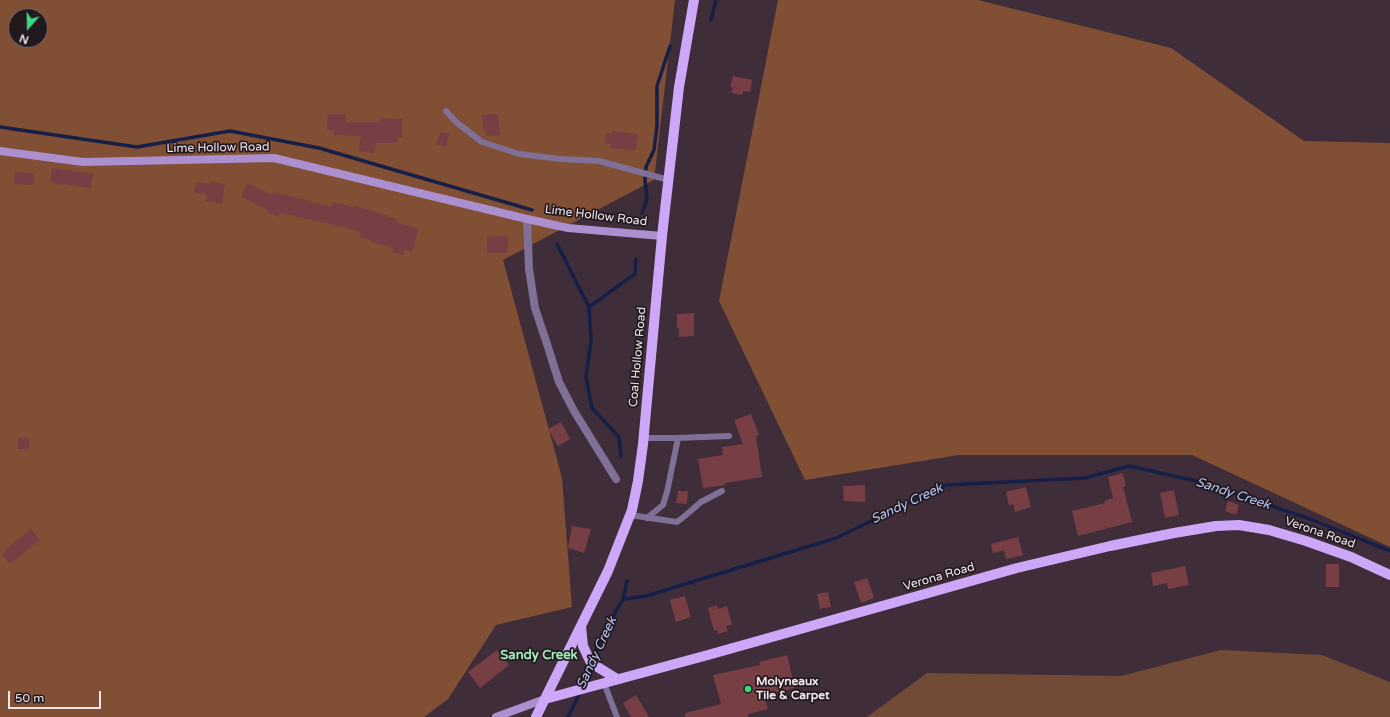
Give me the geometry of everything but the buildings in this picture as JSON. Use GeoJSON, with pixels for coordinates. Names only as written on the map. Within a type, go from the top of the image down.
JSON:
{"type":"FeatureCollection","features":[{"type":"Feature","properties":{"kind":"main road","name":"Coal Hollow Road"},"geometry":{"type":"LineString","coordinates":[[536,717],[608,571],[630,515],[638,482],[644,438],[662,236],[679,87],[694,0]]}},
{"type":"Feature","properties":{"kind":"main road","name":"Verona Road"},"geometry":{"type":"LineString","coordinates":[[545,699],[770,638],[1017,568],[1110,546],[1216,526],[1239,525],[1270,530],[1299,538],[1351,557],[1390,575]]}},
{"type":"Feature","properties":{"kind":"main road"},"geometry":{"type":"LineString","coordinates":[[581,625],[583,646],[590,661],[617,680]]}},
{"type":"Feature","properties":{"kind":"street","name":"Lime Hollow Road"},"geometry":{"type":"LineString","coordinates":[[0,151],[83,162],[274,158],[568,228],[662,236]]}},
{"type":"Feature","properties":{"kind":"street","name":"Lime Hollow Road"},"geometry":{"type":"LineString","coordinates":[[527,219],[526,237],[535,308],[560,382],[574,411],[616,479]]}},
{"type":"Feature","properties":{"kind":"street","name":"Verona Road"},"geometry":{"type":"LineString","coordinates":[[496,717],[545,699]]}},
{"type":"Feature","properties":{"kind":"lane"},"geometry":{"type":"LineString","coordinates":[[446,111],[456,122],[482,142],[519,154],[561,159],[599,161],[669,180]]}},
{"type":"Feature","properties":{"kind":"lane"},"geometry":{"type":"LineString","coordinates":[[644,438],[729,436]]}},
{"type":"Feature","properties":{"kind":"lane"},"geometry":{"type":"LineString","coordinates":[[647,518],[653,511],[663,505],[678,438]]}},
{"type":"Feature","properties":{"kind":"lane"},"geometry":{"type":"LineString","coordinates":[[630,515],[677,522],[701,502],[722,491]]}},
{"type":"Feature","properties":{"kind":"lane"},"geometry":{"type":"LineString","coordinates":[[604,683],[616,716]]}},
{"type":"Feature","properties":{"kind":"shaded area"},"geometry":{"type":"Polygon","coordinates":[[[0,0],[675,0],[654,180],[503,260],[562,478],[572,607],[496,625],[448,699],[424,717],[0,717],[0,0]]]}},
{"type":"Feature","properties":{"kind":"shaded area"},"geometry":{"type":"Polygon","coordinates":[[[778,0],[978,0],[1171,48],[1304,141],[1390,143],[1390,547],[1192,455],[959,455],[805,480],[719,301],[778,0]]]}},
{"type":"Feature","properties":{"kind":"shaded area"},"geometry":{"type":"Polygon","coordinates":[[[1221,650],[1322,655],[1390,682],[1390,717],[867,717],[927,673],[1121,676],[1221,650]]]}},
{"type":"Feature","properties":{"kind":"waterway"},"geometry":{"type":"LineString","coordinates":[[711,20],[716,0]]}},
{"type":"Feature","properties":{"kind":"waterway"},"geometry":{"type":"LineString","coordinates":[[642,213],[647,199],[645,180],[646,167],[654,150],[657,126],[657,86],[670,46]]}},
{"type":"Feature","properties":{"kind":"waterway"},"geometry":{"type":"LineString","coordinates":[[0,127],[137,147],[230,131],[319,148],[532,210]]}},
{"type":"Feature","properties":{"kind":"waterway"},"geometry":{"type":"LineString","coordinates":[[557,244],[589,307],[591,340],[586,377],[592,408],[619,437],[621,456]]}},
{"type":"Feature","properties":{"kind":"waterway"},"geometry":{"type":"LineString","coordinates":[[589,307],[635,274],[636,259]]}},
{"type":"Feature","properties":{"kind":"waterway","name":"Sandy Creek"},"geometry":{"type":"LineString","coordinates":[[568,717],[577,699],[604,632],[623,599],[646,596],[836,538],[946,485],[1085,478],[1129,466],[1201,482],[1310,519],[1390,551]]}},
{"type":"Feature","properties":{"kind":"waterway"},"geometry":{"type":"LineString","coordinates":[[623,599],[627,581]]}},
{"type":"Feature","properties":{"kind":"place","name":"Molyneaux Tile & Carpet"},"geometry":{"type":"Point","coordinates":[748,689]}},
{"type":"Feature","properties":{"kind":"district","name":"Sandy Creek"},"geometry":{"type":"Point","coordinates":[539,656]}}]}
